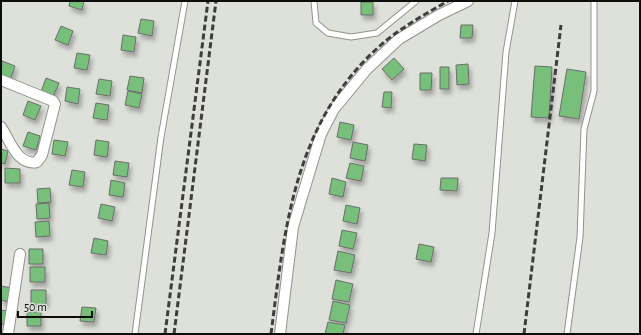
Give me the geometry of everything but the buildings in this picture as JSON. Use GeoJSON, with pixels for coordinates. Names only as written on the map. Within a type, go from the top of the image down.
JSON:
{"type":"FeatureCollection","features":[{"type":"Feature","properties":{"kind":"street"},"geometry":{"type":"LineString","coordinates":[[280,334],[293,227],[321,134],[334,109],[367,70],[399,40],[439,15],[468,1]]}},
{"type":"Feature","properties":{"kind":"street"},"geometry":{"type":"LineString","coordinates":[[1,80],[53,101],[55,104],[42,155],[37,162],[31,163],[20,158],[1,127]]}},
{"type":"Feature","properties":{"kind":"street"},"geometry":{"type":"LineString","coordinates":[[8,334],[20,254]]}},
{"type":"Feature","properties":{"kind":"lane"},"geometry":{"type":"LineString","coordinates":[[135,334],[161,137],[185,1]]}},
{"type":"Feature","properties":{"kind":"lane"},"geometry":{"type":"LineString","coordinates":[[314,1],[316,23],[328,33],[351,37],[378,33],[416,1]]}},
{"type":"Feature","properties":{"kind":"lane"},"geometry":{"type":"LineString","coordinates":[[476,334],[492,233],[506,52],[515,1]]}},
{"type":"Feature","properties":{"kind":"lane"},"geometry":{"type":"LineString","coordinates":[[567,334],[580,238],[584,129],[594,91],[594,1]]}},
{"type":"Feature","properties":{"kind":"railway"},"geometry":{"type":"LineString","coordinates":[[165,334],[208,1]]}},
{"type":"Feature","properties":{"kind":"railway"},"geometry":{"type":"LineString","coordinates":[[174,334],[216,1]]}},
{"type":"Feature","properties":{"kind":"railway"},"geometry":{"type":"LineString","coordinates":[[271,334],[289,215],[299,177],[312,141],[330,107],[353,74],[382,44],[406,26],[448,1]]}},
{"type":"Feature","properties":{"kind":"railway"},"geometry":{"type":"LineString","coordinates":[[524,334],[561,25]]}}]}
